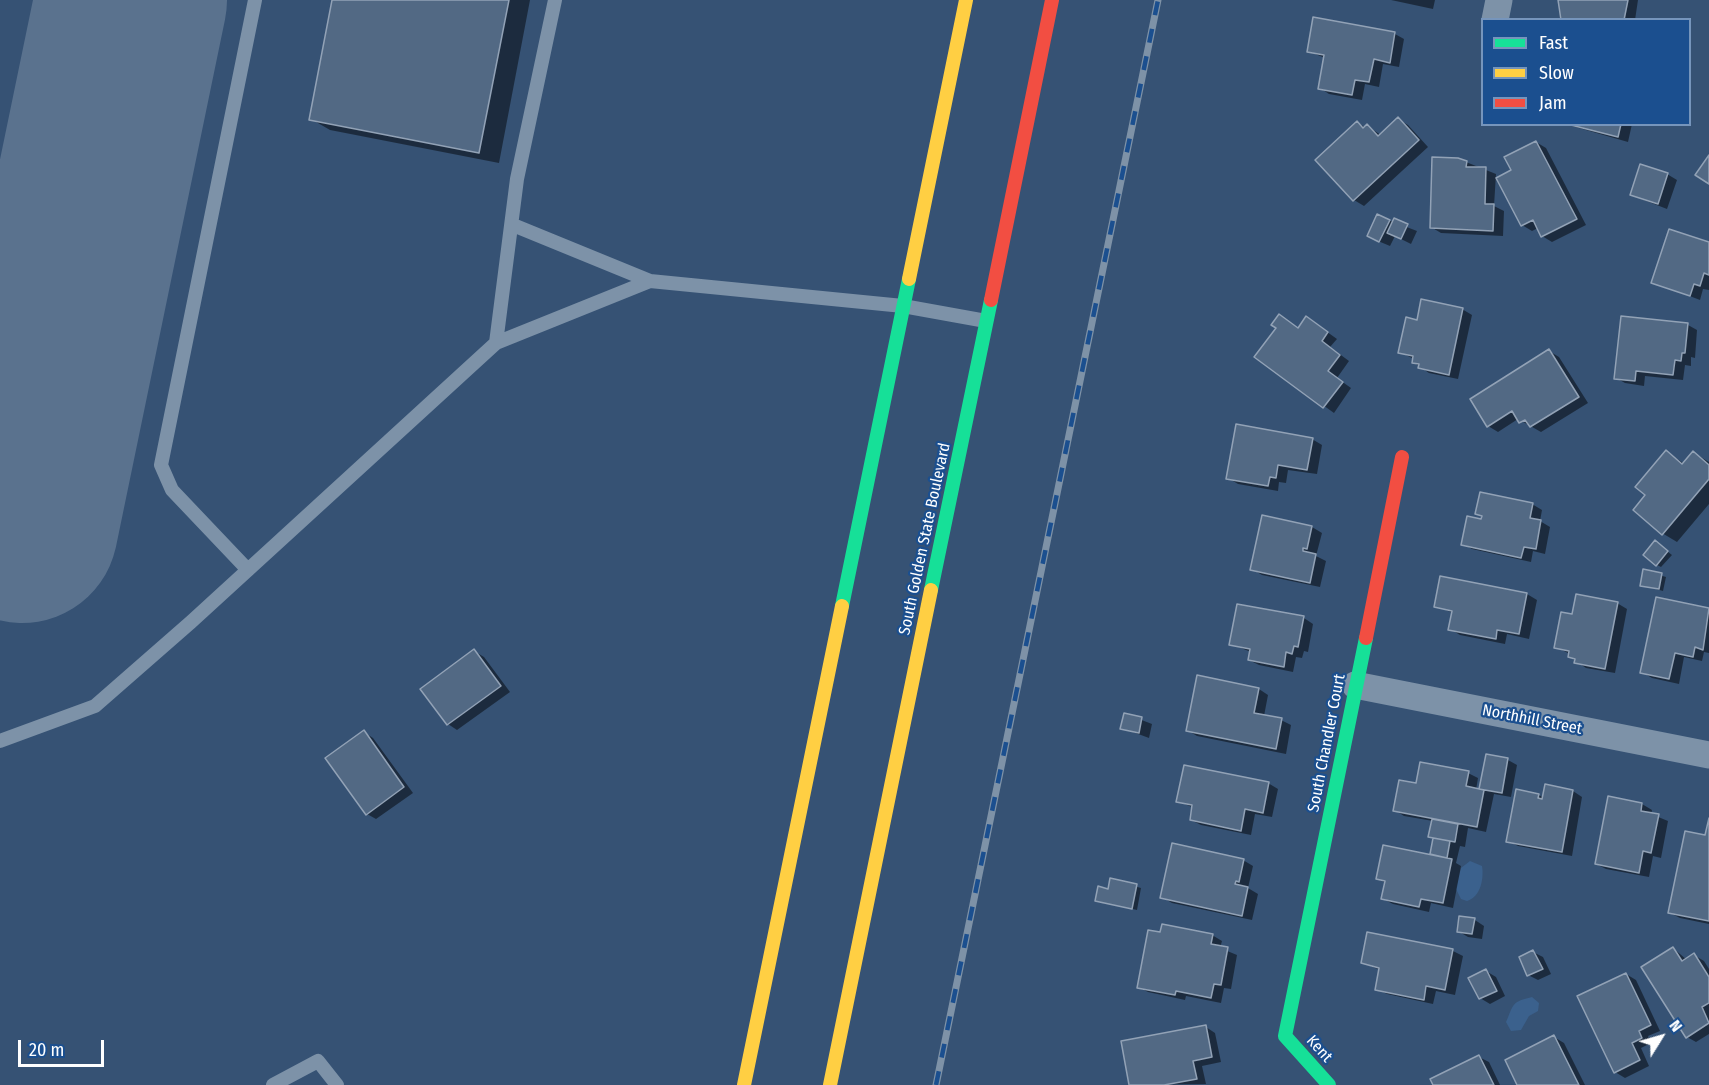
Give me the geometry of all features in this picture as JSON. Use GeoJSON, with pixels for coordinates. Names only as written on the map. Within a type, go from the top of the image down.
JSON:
{"type":"FeatureCollection","features":[{"type":"Feature","properties":{"kind":"main road"},"geometry":{"type":"LineString","coordinates":[[744,1085],[966,0]]}},
{"type":"Feature","properties":{"kind":"main road","name":"South Golden State Boulevard"},"geometry":{"type":"LineString","coordinates":[[830,1085],[1052,0]]}},
{"type":"Feature","properties":{"kind":"main road","name":"South Chandler Court"},"geometry":{"type":"LineString","coordinates":[[1285,1036],[1402,457]]}},
{"type":"Feature","properties":{"kind":"main road","name":"Kent"},"geometry":{"type":"LineString","coordinates":[[1285,1036],[1329,1085]]}},
{"type":"Feature","properties":{"kind":"street"},"geometry":{"type":"LineString","coordinates":[[1495,18],[1499,0]]}},
{"type":"Feature","properties":{"kind":"street","name":"Northhill Street"},"geometry":{"type":"LineString","coordinates":[[1355,685],[1709,755]]}},
{"type":"Feature","properties":{"kind":"lane"},"geometry":{"type":"LineString","coordinates":[[248,570],[172,490],[161,465],[255,0]]}},
{"type":"Feature","properties":{"kind":"lane"},"geometry":{"type":"LineString","coordinates":[[496,343],[513,225],[517,179],[555,0]]}},
{"type":"Feature","properties":{"kind":"lane"},"geometry":{"type":"LineString","coordinates":[[513,225],[650,281],[903,306],[986,321]]}},
{"type":"Feature","properties":{"kind":"lane"},"geometry":{"type":"LineString","coordinates":[[0,741],[95,706],[248,570],[496,343],[650,281]]}},
{"type":"Feature","properties":{"kind":"lane"},"geometry":{"type":"LineString","coordinates":[[273,1085],[318,1061],[337,1085]]}},
{"type":"Feature","properties":{"kind":"water"},"geometry":{"type":"Polygon","coordinates":[[[1470,861],[1482,866],[1482,876],[1476,896],[1467,901],[1461,899],[1456,889],[1461,868],[1470,861]]]}},
{"type":"Feature","properties":{"kind":"water"},"geometry":{"type":"Polygon","coordinates":[[[1532,997],[1539,1003],[1538,1011],[1529,1016],[1521,1030],[1511,1031],[1506,1022],[1512,1007],[1521,1000],[1532,997]]]}},
{"type":"Feature","properties":{"kind":"building"},"geometry":{"type":"Polygon","coordinates":[[[332,0],[509,0],[479,153],[309,120],[332,0]]]}},
{"type":"Feature","properties":{"kind":"building"},"geometry":{"type":"Polygon","coordinates":[[[1558,0],[1628,0],[1624,18],[1561,18],[1558,0]]]}},
{"type":"Feature","properties":{"kind":"building"},"geometry":{"type":"Polygon","coordinates":[[[1313,17],[1395,32],[1390,63],[1374,59],[1369,82],[1355,80],[1352,95],[1318,89],[1324,55],[1307,52],[1313,17]]]}},
{"type":"Feature","properties":{"kind":"building"},"geometry":{"type":"Polygon","coordinates":[[[1398,117],[1419,140],[1353,201],[1315,160],[1357,121],[1363,128],[1367,124],[1378,136],[1398,117]]]}},
{"type":"Feature","properties":{"kind":"building"},"geometry":{"type":"Polygon","coordinates":[[[1575,126],[1621,126],[1618,137],[1575,126]]]}},
{"type":"Feature","properties":{"kind":"building"},"geometry":{"type":"Polygon","coordinates":[[[1536,141],[1577,219],[1541,237],[1533,220],[1521,226],[1496,178],[1511,170],[1504,157],[1536,141]]]}},
{"type":"Feature","properties":{"kind":"building"},"geometry":{"type":"Polygon","coordinates":[[[1709,155],[1709,184],[1695,175],[1709,155]]]}},
{"type":"Feature","properties":{"kind":"building"},"geometry":{"type":"Polygon","coordinates":[[[1432,157],[1458,158],[1467,161],[1466,167],[1486,167],[1485,204],[1494,204],[1493,231],[1430,228],[1432,157]]]}},
{"type":"Feature","properties":{"kind":"building"},"geometry":{"type":"Polygon","coordinates":[[[1640,164],[1668,173],[1658,204],[1630,195],[1640,164]]]}},
{"type":"Feature","properties":{"kind":"building"},"geometry":{"type":"Polygon","coordinates":[[[1377,214],[1390,220],[1379,242],[1367,236],[1377,214]]]}},
{"type":"Feature","properties":{"kind":"building"},"geometry":{"type":"Polygon","coordinates":[[[1394,218],[1408,224],[1401,239],[1387,233],[1394,218]]]}},
{"type":"Feature","properties":{"kind":"building"},"geometry":{"type":"Polygon","coordinates":[[[1669,229],[1709,242],[1709,275],[1704,273],[1700,286],[1694,284],[1690,296],[1651,283],[1669,229]]]}},
{"type":"Feature","properties":{"kind":"building"},"geometry":{"type":"Polygon","coordinates":[[[1421,299],[1463,308],[1449,375],[1418,368],[1419,364],[1412,363],[1413,356],[1398,353],[1406,317],[1417,320],[1421,299]]]}},
{"type":"Feature","properties":{"kind":"building"},"geometry":{"type":"Polygon","coordinates":[[[1279,314],[1298,328],[1306,316],[1328,332],[1322,341],[1340,355],[1328,371],[1343,382],[1323,408],[1254,357],[1276,328],[1271,325],[1279,314]]]}},
{"type":"Feature","properties":{"kind":"building"},"geometry":{"type":"Polygon","coordinates":[[[1621,316],[1688,323],[1685,353],[1682,353],[1681,361],[1675,360],[1673,375],[1636,371],[1635,381],[1614,379],[1621,316]]]}},
{"type":"Feature","properties":{"kind":"building"},"geometry":{"type":"Polygon","coordinates":[[[1549,349],[1579,397],[1530,427],[1525,420],[1519,423],[1512,411],[1487,427],[1470,399],[1549,349]]]}},
{"type":"Feature","properties":{"kind":"building"},"geometry":{"type":"Polygon","coordinates":[[[1236,424],[1313,438],[1307,470],[1278,465],[1276,478],[1270,477],[1268,486],[1226,479],[1236,424]]]}},
{"type":"Feature","properties":{"kind":"building"},"geometry":{"type":"Polygon","coordinates":[[[1666,450],[1682,464],[1693,451],[1709,465],[1709,479],[1662,535],[1633,510],[1645,495],[1635,487],[1666,450]]]}},
{"type":"Feature","properties":{"kind":"building"},"geometry":{"type":"Polygon","coordinates":[[[1480,492],[1533,503],[1530,518],[1541,520],[1536,549],[1524,547],[1521,558],[1461,545],[1467,516],[1481,519],[1482,516],[1475,514],[1480,492]]]}},
{"type":"Feature","properties":{"kind":"building"},"geometry":{"type":"Polygon","coordinates":[[[1262,515],[1312,526],[1307,549],[1303,548],[1303,551],[1316,554],[1310,583],[1250,570],[1262,515]]]}},
{"type":"Feature","properties":{"kind":"building"},"geometry":{"type":"Polygon","coordinates":[[[1655,540],[1668,551],[1656,566],[1643,555],[1655,540]]]}},
{"type":"Feature","properties":{"kind":"building"},"geometry":{"type":"Polygon","coordinates":[[[1643,569],[1662,573],[1659,589],[1640,586],[1643,569]]]}},
{"type":"Feature","properties":{"kind":"building"},"geometry":{"type":"Polygon","coordinates":[[[1440,576],[1527,593],[1519,634],[1497,630],[1496,639],[1448,630],[1452,611],[1434,607],[1440,576]]]}},
{"type":"Feature","properties":{"kind":"building"},"geometry":{"type":"Polygon","coordinates":[[[1576,594],[1618,602],[1605,669],[1574,663],[1575,659],[1568,657],[1569,651],[1554,648],[1561,612],[1572,614],[1576,594]]]}},
{"type":"Feature","properties":{"kind":"building"},"geometry":{"type":"Polygon","coordinates":[[[1656,597],[1709,608],[1703,650],[1695,647],[1693,657],[1675,653],[1669,679],[1640,673],[1656,597]]]}},
{"type":"Feature","properties":{"kind":"building"},"geometry":{"type":"Polygon","coordinates":[[[1237,604],[1304,616],[1298,647],[1294,646],[1292,654],[1286,652],[1284,667],[1248,660],[1250,649],[1229,645],[1237,604]]]}},
{"type":"Feature","properties":{"kind":"building"},"geometry":{"type":"Polygon","coordinates":[[[474,649],[501,686],[447,725],[420,689],[474,649]]]}},
{"type":"Feature","properties":{"kind":"building"},"geometry":{"type":"Polygon","coordinates":[[[1197,675],[1259,688],[1254,713],[1282,718],[1276,749],[1186,731],[1197,675]]]}},
{"type":"Feature","properties":{"kind":"building"},"geometry":{"type":"Polygon","coordinates":[[[1124,713],[1142,717],[1139,733],[1120,729],[1124,713]]]}},
{"type":"Feature","properties":{"kind":"building"},"geometry":{"type":"Polygon","coordinates":[[[364,730],[404,787],[366,815],[325,758],[364,730]]]}},
{"type":"Feature","properties":{"kind":"building"},"geometry":{"type":"Polygon","coordinates":[[[1486,754],[1508,758],[1502,793],[1479,789],[1486,754]]]}},
{"type":"Feature","properties":{"kind":"building"},"geometry":{"type":"Polygon","coordinates":[[[1420,762],[1469,771],[1466,786],[1484,790],[1477,827],[1393,811],[1399,780],[1416,783],[1420,762]]]}},
{"type":"Feature","properties":{"kind":"building"},"geometry":{"type":"Polygon","coordinates":[[[1184,765],[1269,782],[1263,813],[1245,809],[1241,831],[1190,820],[1192,805],[1176,802],[1184,765]]]}},
{"type":"Feature","properties":{"kind":"building"},"geometry":{"type":"Polygon","coordinates":[[[1545,784],[1573,790],[1562,852],[1506,842],[1516,789],[1539,794],[1538,798],[1542,799],[1545,784]]]}},
{"type":"Feature","properties":{"kind":"building"},"geometry":{"type":"Polygon","coordinates":[[[1608,796],[1642,803],[1641,811],[1659,814],[1651,853],[1643,851],[1639,873],[1595,864],[1608,796]]]}},
{"type":"Feature","properties":{"kind":"building"},"geometry":{"type":"Polygon","coordinates":[[[1709,818],[1709,921],[1668,913],[1685,831],[1705,835],[1709,818]]]}},
{"type":"Feature","properties":{"kind":"building"},"geometry":{"type":"Polygon","coordinates":[[[1432,819],[1458,824],[1455,842],[1428,837],[1432,819]]]}},
{"type":"Feature","properties":{"kind":"building"},"geometry":{"type":"Polygon","coordinates":[[[1433,838],[1450,841],[1447,858],[1430,854],[1433,838]]]}},
{"type":"Feature","properties":{"kind":"building"},"geometry":{"type":"Polygon","coordinates":[[[1172,843],[1244,859],[1239,882],[1236,881],[1235,884],[1248,887],[1242,916],[1160,898],[1172,843]]]}},
{"type":"Feature","properties":{"kind":"building"},"geometry":{"type":"Polygon","coordinates":[[[1383,845],[1452,859],[1443,903],[1421,899],[1419,907],[1381,899],[1385,881],[1376,879],[1383,845]]]}},
{"type":"Feature","properties":{"kind":"building"},"geometry":{"type":"Polygon","coordinates":[[[1110,878],[1137,884],[1132,909],[1095,901],[1098,886],[1108,889],[1110,878]]]}},
{"type":"Feature","properties":{"kind":"building"},"geometry":{"type":"Polygon","coordinates":[[[1459,916],[1475,918],[1472,934],[1457,932],[1459,916]]]}},
{"type":"Feature","properties":{"kind":"building"},"geometry":{"type":"Polygon","coordinates":[[[1162,924],[1213,934],[1211,944],[1228,947],[1221,985],[1214,984],[1211,998],[1176,991],[1175,995],[1137,988],[1148,930],[1160,932],[1162,924]]]}},
{"type":"Feature","properties":{"kind":"building"},"geometry":{"type":"Polygon","coordinates":[[[1367,932],[1453,949],[1445,990],[1426,986],[1424,1000],[1375,990],[1379,968],[1361,963],[1367,932]]]}},
{"type":"Feature","properties":{"kind":"building"},"geometry":{"type":"Polygon","coordinates":[[[1673,947],[1682,961],[1694,953],[1709,977],[1709,1003],[1702,1007],[1709,1023],[1686,1038],[1641,967],[1673,947]]]}},
{"type":"Feature","properties":{"kind":"building"},"geometry":{"type":"Polygon","coordinates":[[[1533,950],[1543,969],[1527,976],[1519,957],[1533,950]]]}},
{"type":"Feature","properties":{"kind":"building"},"geometry":{"type":"Polygon","coordinates":[[[1486,969],[1497,991],[1479,999],[1468,978],[1486,969]]]}},
{"type":"Feature","properties":{"kind":"building"},"geometry":{"type":"Polygon","coordinates":[[[1626,973],[1651,1025],[1639,1031],[1642,1038],[1632,1043],[1640,1060],[1614,1073],[1577,996],[1626,973]]]}},
{"type":"Feature","properties":{"kind":"building"},"geometry":{"type":"Polygon","coordinates":[[[1206,1025],[1212,1057],[1193,1061],[1197,1079],[1164,1085],[1129,1085],[1121,1041],[1206,1025]]]}},
{"type":"Feature","properties":{"kind":"building"},"geometry":{"type":"Polygon","coordinates":[[[1554,1035],[1579,1085],[1517,1085],[1505,1060],[1554,1035]]]}},
{"type":"Feature","properties":{"kind":"building"},"geometry":{"type":"Polygon","coordinates":[[[1479,1055],[1494,1085],[1433,1085],[1430,1079],[1479,1055]]]}},
{"type":"Feature","properties":{"kind":"runway"},"geometry":{"type":"LineString","coordinates":[[0,522],[22,527],[131,0]]}},
{"type":"Feature","properties":{"kind":"railway"},"geometry":{"type":"LineString","coordinates":[[936,1085],[1158,0]]}},
{"type":"Feature","properties":{"kind":"traffic: fast"},"geometry":{"type":"LineString","coordinates":[[842,606],[909,279]]}},
{"type":"Feature","properties":{"kind":"traffic: fast"},"geometry":{"type":"LineString","coordinates":[[931,590],[991,300]]}},
{"type":"Feature","properties":{"kind":"traffic: fast"},"geometry":{"type":"LineString","coordinates":[[1329,1085],[1285,1036],[1366,638]]}},
{"type":"Feature","properties":{"kind":"traffic: slow"},"geometry":{"type":"LineString","coordinates":[[909,279],[966,0]]}},
{"type":"Feature","properties":{"kind":"traffic: slow"},"geometry":{"type":"LineString","coordinates":[[830,1085],[931,590]]}},
{"type":"Feature","properties":{"kind":"traffic: slow"},"geometry":{"type":"LineString","coordinates":[[744,1085],[842,606]]}},
{"type":"Feature","properties":{"kind":"traffic: jam"},"geometry":{"type":"LineString","coordinates":[[991,300],[1052,0]]}},
{"type":"Feature","properties":{"kind":"traffic: jam"},"geometry":{"type":"LineString","coordinates":[[1366,638],[1402,457]]}}]}
